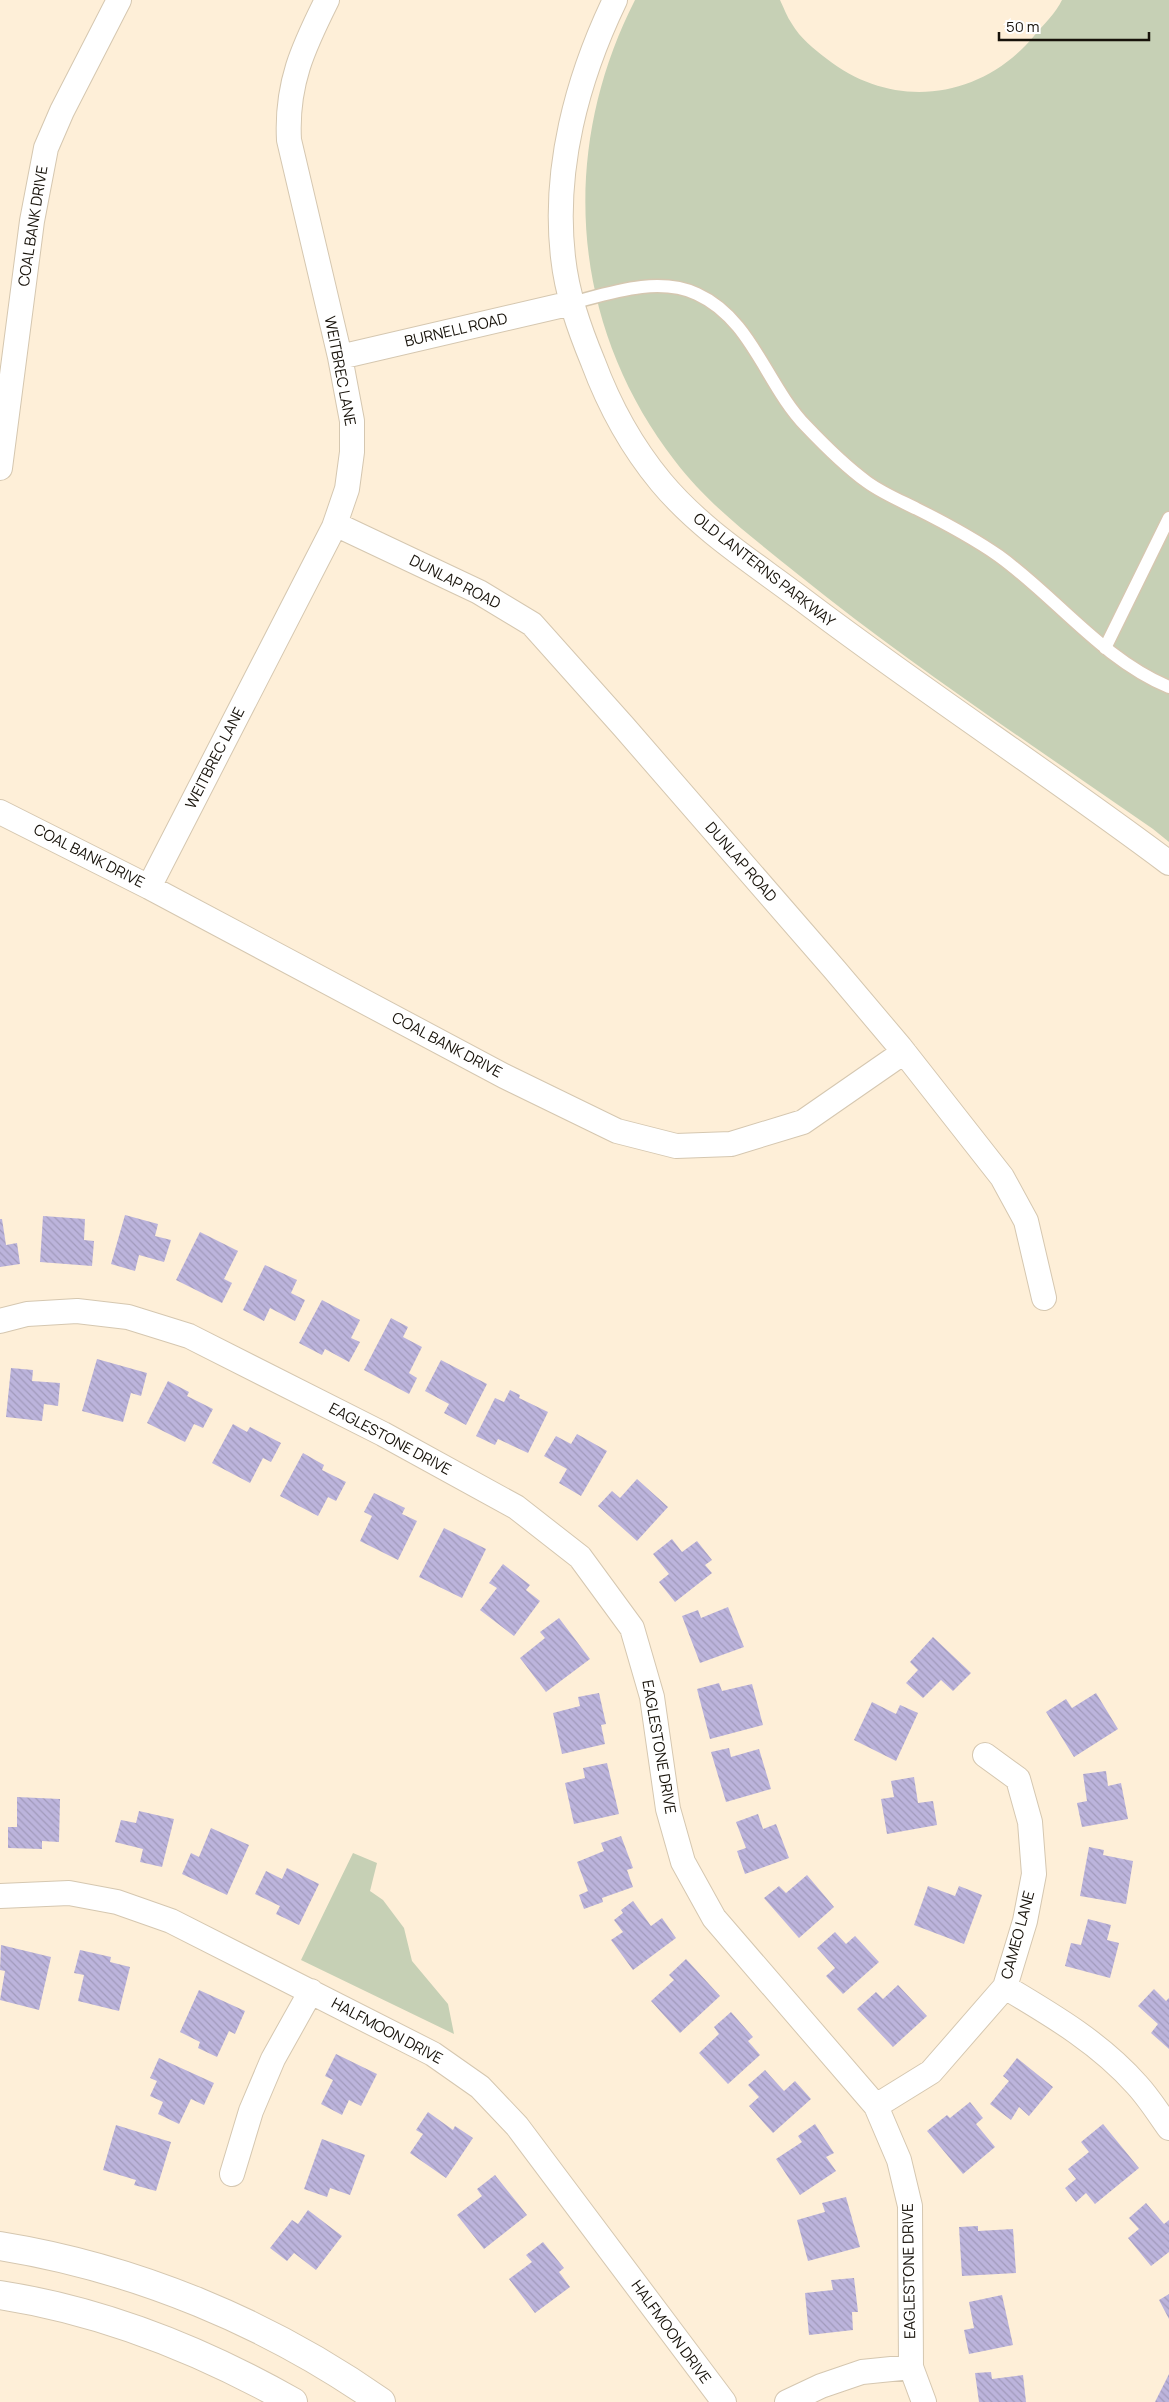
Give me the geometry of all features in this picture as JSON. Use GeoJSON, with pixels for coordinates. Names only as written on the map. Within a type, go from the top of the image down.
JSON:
{"type":"FeatureCollection","features":[{"type":"Feature","properties":{"kind":"main road"},"geometry":{"type":"LineString","coordinates":[[0,2246],[67,2260],[120,2274],[221,2312],[317,2360],[381,2402]]}},
{"type":"Feature","properties":{"kind":"main road"},"geometry":{"type":"LineString","coordinates":[[0,2295],[106,2320],[153,2337],[251,2378],[293,2402]]}},
{"type":"Feature","properties":{"kind":"street","name":"COAL BANK DRIVE"},"geometry":{"type":"LineString","coordinates":[[0,468],[32,221],[46,148],[62,111],[119,0]]}},
{"type":"Feature","properties":{"kind":"street","name":"WEITBREC LANE"},"geometry":{"type":"LineString","coordinates":[[149,887],[335,524],[347,490],[352,452],[352,421],[340,357],[290,140],[288,118],[292,84],[303,48],[327,0]]}},
{"type":"Feature","properties":{"kind":"street","name":"OLD LANTERNS PARKWAY"},"geometry":{"type":"LineString","coordinates":[[615,0],[595,42],[580,88],[567,142],[561,204],[563,256],[572,303],[601,384],[625,430],[661,482],[690,514],[730,547],[856,641],[1169,863]]}},
{"type":"Feature","properties":{"kind":"street","name":"BURNELL ROAD"},"geometry":{"type":"LineString","coordinates":[[340,357],[572,303]]}},
{"type":"Feature","properties":{"kind":"street","name":"DUNLAP ROAD"},"geometry":{"type":"LineString","coordinates":[[335,524],[480,592],[532,624],[637,741],[904,1052],[1002,1177],[1026,1221],[1044,1298]]}},
{"type":"Feature","properties":{"kind":"street","name":"COAL BANK DRIVE"},"geometry":{"type":"LineString","coordinates":[[0,812],[149,887],[513,1080],[617,1131],[676,1146],[731,1144],[803,1122],[904,1052]]}},
{"type":"Feature","properties":{"kind":"street","name":"EAGLESTONE DRIVE"},"geometry":{"type":"LineString","coordinates":[[0,1321],[27,1314],[77,1311],[128,1317],[189,1336],[383,1434],[516,1508],[580,1557],[632,1628],[652,1697],[668,1809],[688,1870],[714,1918],[876,2106],[900,2160],[910,2206],[911,2367],[924,2402]]}},
{"type":"Feature","properties":{"kind":"street","name":"CAMEO LANE"},"geometry":{"type":"LineString","coordinates":[[876,2106],[931,2072],[1005,1987],[1025,1921],[1034,1874],[1030,1822],[1018,1779],[985,1755]]}},
{"type":"Feature","properties":{"kind":"street","name":"HALFMOON DRIVE"},"geometry":{"type":"LineString","coordinates":[[0,1896],[69,1894],[117,1902],[171,1921],[433,2054],[480,2087],[517,2126],[724,2402]]}},
{"type":"Feature","properties":{"kind":"street"},"geometry":{"type":"LineString","coordinates":[[1005,1987],[1067,2024],[1110,2058],[1138,2086],[1169,2128]]}},
{"type":"Feature","properties":{"kind":"street"},"geometry":{"type":"LineString","coordinates":[[232,2174],[251,2111],[273,2059],[311,1991]]}},
{"type":"Feature","properties":{"kind":"street"},"geometry":{"type":"LineString","coordinates":[[787,2402],[822,2386],[862,2372],[911,2367]]}},
{"type":"Feature","properties":{"kind":"lane"},"geometry":{"type":"LineString","coordinates":[[572,303],[610,293],[658,287],[680,288],[698,294],[722,309],[736,321],[778,393],[804,425],[841,461],[868,483],[956,529],[999,557],[1035,585],[1106,648],[1133,669],[1169,687]]}},
{"type":"Feature","properties":{"kind":"lane"},"geometry":{"type":"LineString","coordinates":[[1106,648],[1169,518]]}},
{"type":"Feature","properties":{"kind":"green space"},"geometry":{"type":"Polygon","coordinates":[[[635,0],[780,0],[799,34],[827,59],[853,76],[880,86],[908,91],[935,91],[963,85],[989,74],[1013,57],[1053,14],[1062,0],[1169,0],[1169,842],[886,642],[750,536],[702,493],[688,477],[675,461],[640,408],[614,353],[596,295],[587,236],[586,176],[594,117],[610,58],[635,0]]]}},
{"type":"Feature","properties":{"kind":"green space"},"geometry":{"type":"Polygon","coordinates":[[[353,1853],[377,1863],[370,1891],[383,1900],[404,1928],[412,1961],[448,2004],[454,2034],[301,1960],[353,1853]]]}},
{"type":"Feature","properties":{"kind":"building"},"geometry":{"type":"Polygon","coordinates":[[[125,1215],[158,1224],[155,1236],[171,1240],[164,1262],[139,1255],[135,1271],[111,1264],[125,1215]]]}},
{"type":"Feature","properties":{"kind":"building"},"geometry":{"type":"Polygon","coordinates":[[[43,1216],[85,1219],[84,1240],[94,1241],[92,1266],[40,1262],[43,1216]]]}},
{"type":"Feature","properties":{"kind":"building"},"geometry":{"type":"Polygon","coordinates":[[[0,1219],[2,1219],[6,1245],[17,1243],[20,1264],[0,1267],[0,1219]]]}},
{"type":"Feature","properties":{"kind":"building"},"geometry":{"type":"Polygon","coordinates":[[[200,1232],[238,1251],[224,1279],[232,1283],[222,1303],[176,1280],[200,1232]]]}},
{"type":"Feature","properties":{"kind":"building"},"geometry":{"type":"Polygon","coordinates":[[[265,1265],[297,1280],[291,1293],[305,1300],[295,1321],[270,1308],[264,1321],[243,1310],[265,1265]]]}},
{"type":"Feature","properties":{"kind":"building"},"geometry":{"type":"Polygon","coordinates":[[[322,1300],[360,1320],[351,1338],[360,1342],[349,1362],[325,1349],[322,1355],[299,1343],[322,1300]]]}},
{"type":"Feature","properties":{"kind":"building"},"geometry":{"type":"Polygon","coordinates":[[[391,1318],[408,1327],[403,1337],[422,1347],[409,1373],[417,1378],[409,1394],[364,1370],[391,1318]]]}},
{"type":"Feature","properties":{"kind":"building"},"geometry":{"type":"Polygon","coordinates":[[[97,1359],[147,1373],[141,1396],[131,1393],[123,1422],[82,1411],[97,1359]]]}},
{"type":"Feature","properties":{"kind":"building"},"geometry":{"type":"Polygon","coordinates":[[[441,1360],[487,1384],[466,1425],[444,1413],[449,1404],[425,1391],[441,1360]]]}},
{"type":"Feature","properties":{"kind":"building"},"geometry":{"type":"Polygon","coordinates":[[[11,1368],[33,1370],[32,1381],[60,1383],[58,1406],[44,1404],[42,1421],[6,1417],[11,1368]]]}},
{"type":"Feature","properties":{"kind":"building"},"geometry":{"type":"Polygon","coordinates":[[[168,1381],[189,1392],[187,1396],[213,1409],[203,1428],[194,1424],[185,1442],[147,1423],[168,1381]]]}},
{"type":"Feature","properties":{"kind":"building"},"geometry":{"type":"Polygon","coordinates":[[[510,1390],[520,1395],[519,1398],[548,1412],[528,1453],[498,1439],[495,1445],[476,1436],[495,1398],[504,1402],[510,1390]]]}},
{"type":"Feature","properties":{"kind":"building"},"geometry":{"type":"Polygon","coordinates":[[[233,1424],[247,1432],[250,1427],[281,1443],[271,1462],[263,1458],[250,1483],[212,1463],[233,1424]]]}},
{"type":"Feature","properties":{"kind":"building"},"geometry":{"type":"Polygon","coordinates":[[[577,1434],[607,1451],[581,1496],[559,1483],[567,1469],[544,1456],[556,1436],[571,1444],[577,1434]]]}},
{"type":"Feature","properties":{"kind":"building"},"geometry":{"type":"Polygon","coordinates":[[[303,1453],[324,1465],[322,1470],[346,1482],[336,1501],[328,1497],[318,1516],[280,1496],[303,1453]]]}},
{"type":"Feature","properties":{"kind":"building"},"geometry":{"type":"Polygon","coordinates":[[[637,1479],[668,1507],[637,1541],[598,1506],[612,1491],[620,1498],[637,1479]]]}},
{"type":"Feature","properties":{"kind":"building"},"geometry":{"type":"Polygon","coordinates":[[[374,1493],[405,1508],[402,1514],[417,1521],[398,1560],[360,1541],[372,1516],[364,1512],[374,1493]]]}},
{"type":"Feature","properties":{"kind":"building"},"geometry":{"type":"Polygon","coordinates":[[[444,1528],[486,1549],[462,1598],[419,1577],[444,1528]]]}},
{"type":"Feature","properties":{"kind":"building"},"geometry":{"type":"Polygon","coordinates":[[[672,1539],[682,1552],[697,1541],[712,1560],[705,1565],[712,1573],[675,1602],[659,1582],[669,1574],[653,1554],[672,1539]]]}},
{"type":"Feature","properties":{"kind":"building"},"geometry":{"type":"Polygon","coordinates":[[[503,1564],[530,1585],[526,1590],[540,1601],[514,1636],[480,1610],[497,1588],[489,1583],[503,1564]]]}},
{"type":"Feature","properties":{"kind":"building"},"geometry":{"type":"Polygon","coordinates":[[[728,1607],[744,1647],[700,1663],[682,1616],[698,1610],[701,1618],[728,1607]]]}},
{"type":"Feature","properties":{"kind":"building"},"geometry":{"type":"Polygon","coordinates":[[[559,1618],[590,1659],[546,1692],[520,1658],[545,1638],[540,1632],[559,1618]]]}},
{"type":"Feature","properties":{"kind":"building"},"geometry":{"type":"Polygon","coordinates":[[[933,1637],[971,1673],[953,1691],[941,1680],[923,1698],[906,1683],[918,1670],[910,1662],[933,1637]]]}},
{"type":"Feature","properties":{"kind":"building"},"geometry":{"type":"Polygon","coordinates":[[[719,1683],[722,1691],[752,1684],[763,1725],[710,1739],[697,1689],[719,1683]]]}},
{"type":"Feature","properties":{"kind":"building"},"geometry":{"type":"Polygon","coordinates":[[[599,1693],[606,1724],[601,1725],[605,1744],[562,1754],[553,1713],[580,1706],[578,1697],[599,1693]]]}},
{"type":"Feature","properties":{"kind":"building"},"geometry":{"type":"Polygon","coordinates":[[[1096,1693],[1118,1729],[1074,1757],[1046,1712],[1066,1699],[1072,1708],[1096,1693]]]}},
{"type":"Feature","properties":{"kind":"building"},"geometry":{"type":"Polygon","coordinates":[[[872,1702],[896,1714],[900,1705],[918,1713],[896,1761],[854,1740],[872,1702]]]}},
{"type":"Feature","properties":{"kind":"building"},"geometry":{"type":"Polygon","coordinates":[[[729,1748],[731,1757],[759,1749],[771,1789],[726,1802],[711,1752],[729,1748]]]}},
{"type":"Feature","properties":{"kind":"building"},"geometry":{"type":"Polygon","coordinates":[[[607,1763],[619,1814],[574,1824],[565,1783],[585,1778],[583,1768],[607,1763]]]}},
{"type":"Feature","properties":{"kind":"building"},"geometry":{"type":"Polygon","coordinates":[[[1106,1771],[1108,1786],[1121,1783],[1128,1819],[1082,1827],[1077,1803],[1087,1801],[1083,1774],[1106,1771]]]}},
{"type":"Feature","properties":{"kind":"building"},"geometry":{"type":"Polygon","coordinates":[[[914,1777],[918,1803],[933,1801],[937,1825],[887,1834],[881,1799],[894,1797],[891,1781],[914,1777]]]}},
{"type":"Feature","properties":{"kind":"building"},"geometry":{"type":"Polygon","coordinates":[[[17,1797],[60,1799],[59,1842],[42,1841],[42,1849],[8,1848],[8,1827],[17,1827],[17,1797]]]}},
{"type":"Feature","properties":{"kind":"building"},"geometry":{"type":"Polygon","coordinates":[[[139,1811],[174,1819],[162,1867],[140,1862],[143,1849],[115,1842],[121,1820],[136,1823],[139,1811]]]}},
{"type":"Feature","properties":{"kind":"building"},"geometry":{"type":"Polygon","coordinates":[[[758,1814],[763,1829],[776,1824],[789,1858],[745,1874],[737,1851],[746,1848],[736,1822],[758,1814]]]}},
{"type":"Feature","properties":{"kind":"building"},"geometry":{"type":"Polygon","coordinates":[[[211,1828],[249,1845],[227,1895],[182,1874],[191,1853],[199,1857],[211,1828]]]}},
{"type":"Feature","properties":{"kind":"building"},"geometry":{"type":"Polygon","coordinates":[[[621,1836],[633,1868],[627,1870],[633,1887],[602,1898],[603,1902],[584,1909],[579,1895],[588,1891],[577,1862],[604,1851],[601,1843],[621,1836]]]}},
{"type":"Feature","properties":{"kind":"building"},"geometry":{"type":"Polygon","coordinates":[[[1089,1847],[1104,1850],[1103,1855],[1133,1861],[1126,1904],[1080,1896],[1089,1847]]]}},
{"type":"Feature","properties":{"kind":"building"},"geometry":{"type":"Polygon","coordinates":[[[287,1868],[319,1884],[299,1925],[276,1914],[280,1906],[255,1894],[266,1871],[282,1879],[287,1868]]]}},
{"type":"Feature","properties":{"kind":"building"},"geometry":{"type":"Polygon","coordinates":[[[807,1875],[834,1907],[799,1938],[764,1898],[779,1886],[786,1893],[807,1875]]]}},
{"type":"Feature","properties":{"kind":"building"},"geometry":{"type":"Polygon","coordinates":[[[928,1886],[955,1896],[959,1886],[982,1895],[964,1944],[914,1925],[928,1886]]]}},
{"type":"Feature","properties":{"kind":"building"},"geometry":{"type":"Polygon","coordinates":[[[633,1901],[651,1926],[662,1918],[676,1938],[633,1970],[611,1940],[623,1932],[614,1920],[623,1913],[621,1910],[633,1901]]]}},
{"type":"Feature","properties":{"kind":"building"},"geometry":{"type":"Polygon","coordinates":[[[1088,1919],[1111,1925],[1107,1940],[1119,1943],[1110,1978],[1065,1966],[1071,1943],[1081,1945],[1088,1919]]]}},
{"type":"Feature","properties":{"kind":"building"},"geometry":{"type":"Polygon","coordinates":[[[835,1932],[846,1944],[855,1936],[879,1962],[843,1994],[826,1976],[835,1968],[817,1948],[835,1932]]]}},
{"type":"Feature","properties":{"kind":"building"},"geometry":{"type":"Polygon","coordinates":[[[1,1945],[51,1957],[39,2010],[0,2000],[5,1971],[0,1970],[1,1945]]]}},
{"type":"Feature","properties":{"kind":"building"},"geometry":{"type":"Polygon","coordinates":[[[80,1950],[111,1957],[110,1962],[130,1967],[119,2011],[78,2001],[84,1975],[74,1973],[80,1950]]]}},
{"type":"Feature","properties":{"kind":"building"},"geometry":{"type":"Polygon","coordinates":[[[686,1959],[720,1996],[680,2033],[651,2001],[674,1980],[669,1975],[686,1959]]]}},
{"type":"Feature","properties":{"kind":"building"},"geometry":{"type":"Polygon","coordinates":[[[898,1985],[927,2016],[893,2047],[857,2009],[876,1992],[883,1999],[898,1985]]]}},
{"type":"Feature","properties":{"kind":"building"},"geometry":{"type":"Polygon","coordinates":[[[1154,1989],[1166,2001],[1169,1998],[1169,2049],[1151,2033],[1158,2024],[1138,2006],[1154,1989]]]}},
{"type":"Feature","properties":{"kind":"building"},"geometry":{"type":"Polygon","coordinates":[[[199,1990],[245,2011],[235,2034],[229,2031],[217,2057],[198,2048],[200,2042],[180,2032],[199,1990]]]}},
{"type":"Feature","properties":{"kind":"building"},"geometry":{"type":"Polygon","coordinates":[[[731,2012],[753,2037],[748,2041],[760,2055],[728,2084],[699,2053],[719,2034],[714,2027],[731,2012]]]}},
{"type":"Feature","properties":{"kind":"building"},"geometry":{"type":"Polygon","coordinates":[[[336,2054],[377,2074],[361,2106],[349,2100],[342,2115],[321,2104],[333,2080],[325,2076],[336,2054]]]}},
{"type":"Feature","properties":{"kind":"building"},"geometry":{"type":"Polygon","coordinates":[[[159,2058],[214,2083],[204,2105],[191,2099],[179,2124],[158,2114],[163,2102],[150,2096],[157,2081],[150,2078],[159,2058]]]}},
{"type":"Feature","properties":{"kind":"building"},"geometry":{"type":"Polygon","coordinates":[[[1017,2058],[1053,2087],[1029,2116],[1019,2107],[1011,2120],[990,2104],[1009,2081],[1003,2076],[1017,2058]]]}},
{"type":"Feature","properties":{"kind":"building"},"geometry":{"type":"Polygon","coordinates":[[[765,2070],[784,2091],[795,2081],[811,2099],[773,2133],[749,2106],[759,2097],[748,2085],[765,2070]]]}},
{"type":"Feature","properties":{"kind":"building"},"geometry":{"type":"Polygon","coordinates":[[[970,2102],[983,2118],[976,2124],[995,2147],[963,2174],[927,2131],[947,2115],[950,2118],[970,2102]]]}},
{"type":"Feature","properties":{"kind":"building"},"geometry":{"type":"Polygon","coordinates":[[[428,2112],[453,2130],[455,2126],[473,2138],[446,2178],[410,2153],[423,2134],[416,2130],[428,2112]]]}},
{"type":"Feature","properties":{"kind":"building"},"geometry":{"type":"Polygon","coordinates":[[[815,2124],[834,2153],[826,2157],[836,2171],[800,2195],[776,2159],[802,2142],[798,2136],[815,2124]]]}},
{"type":"Feature","properties":{"kind":"building"},"geometry":{"type":"Polygon","coordinates":[[[1103,2124],[1139,2168],[1095,2204],[1086,2193],[1076,2202],[1065,2188],[1076,2179],[1068,2169],[1089,2152],[1081,2142],[1103,2124]]]}},
{"type":"Feature","properties":{"kind":"building"},"geometry":{"type":"Polygon","coordinates":[[[116,2125],[171,2142],[156,2191],[134,2185],[136,2180],[103,2170],[116,2125]]]}},
{"type":"Feature","properties":{"kind":"building"},"geometry":{"type":"Polygon","coordinates":[[[322,2139],[365,2155],[350,2195],[330,2188],[327,2197],[304,2189],[322,2139]]]}},
{"type":"Feature","properties":{"kind":"building"},"geometry":{"type":"Polygon","coordinates":[[[495,2175],[527,2215],[484,2249],[457,2215],[482,2196],[477,2189],[495,2175]]]}},
{"type":"Feature","properties":{"kind":"building"},"geometry":{"type":"Polygon","coordinates":[[[846,2197],[860,2247],[808,2261],[797,2220],[825,2212],[822,2203],[846,2197]]]}},
{"type":"Feature","properties":{"kind":"building"},"geometry":{"type":"Polygon","coordinates":[[[1146,2203],[1164,2224],[1169,2220],[1169,2252],[1151,2266],[1128,2238],[1139,2229],[1129,2218],[1146,2203]]]}},
{"type":"Feature","properties":{"kind":"building"},"geometry":{"type":"Polygon","coordinates":[[[308,2210],[342,2236],[316,2270],[294,2253],[287,2261],[270,2248],[292,2220],[298,2224],[308,2210]]]}},
{"type":"Feature","properties":{"kind":"building"},"geometry":{"type":"Polygon","coordinates":[[[978,2226],[978,2231],[1013,2229],[1016,2273],[962,2276],[959,2227],[978,2226]]]}},
{"type":"Feature","properties":{"kind":"building"},"geometry":{"type":"Polygon","coordinates":[[[543,2242],[564,2268],[559,2272],[570,2287],[535,2313],[509,2279],[532,2262],[526,2255],[543,2242]]]}},
{"type":"Feature","properties":{"kind":"building"},"geometry":{"type":"Polygon","coordinates":[[[854,2278],[858,2312],[852,2312],[853,2330],[809,2335],[805,2293],[833,2290],[831,2280],[854,2278]]]}},
{"type":"Feature","properties":{"kind":"building"},"geometry":{"type":"Polygon","coordinates":[[[1169,2294],[1169,2319],[1159,2300],[1169,2294]]]}},
{"type":"Feature","properties":{"kind":"building"},"geometry":{"type":"Polygon","coordinates":[[[1002,2295],[1013,2345],[969,2354],[964,2330],[974,2328],[969,2302],[1002,2295]]]}},
{"type":"Feature","properties":{"kind":"building"},"geometry":{"type":"Polygon","coordinates":[[[991,2372],[992,2379],[1023,2375],[1026,2402],[979,2402],[975,2373],[991,2372]]]}},
{"type":"Feature","properties":{"kind":"building"},"geometry":{"type":"Polygon","coordinates":[[[1169,2374],[1169,2402],[1155,2402],[1169,2374]]]}}]}
